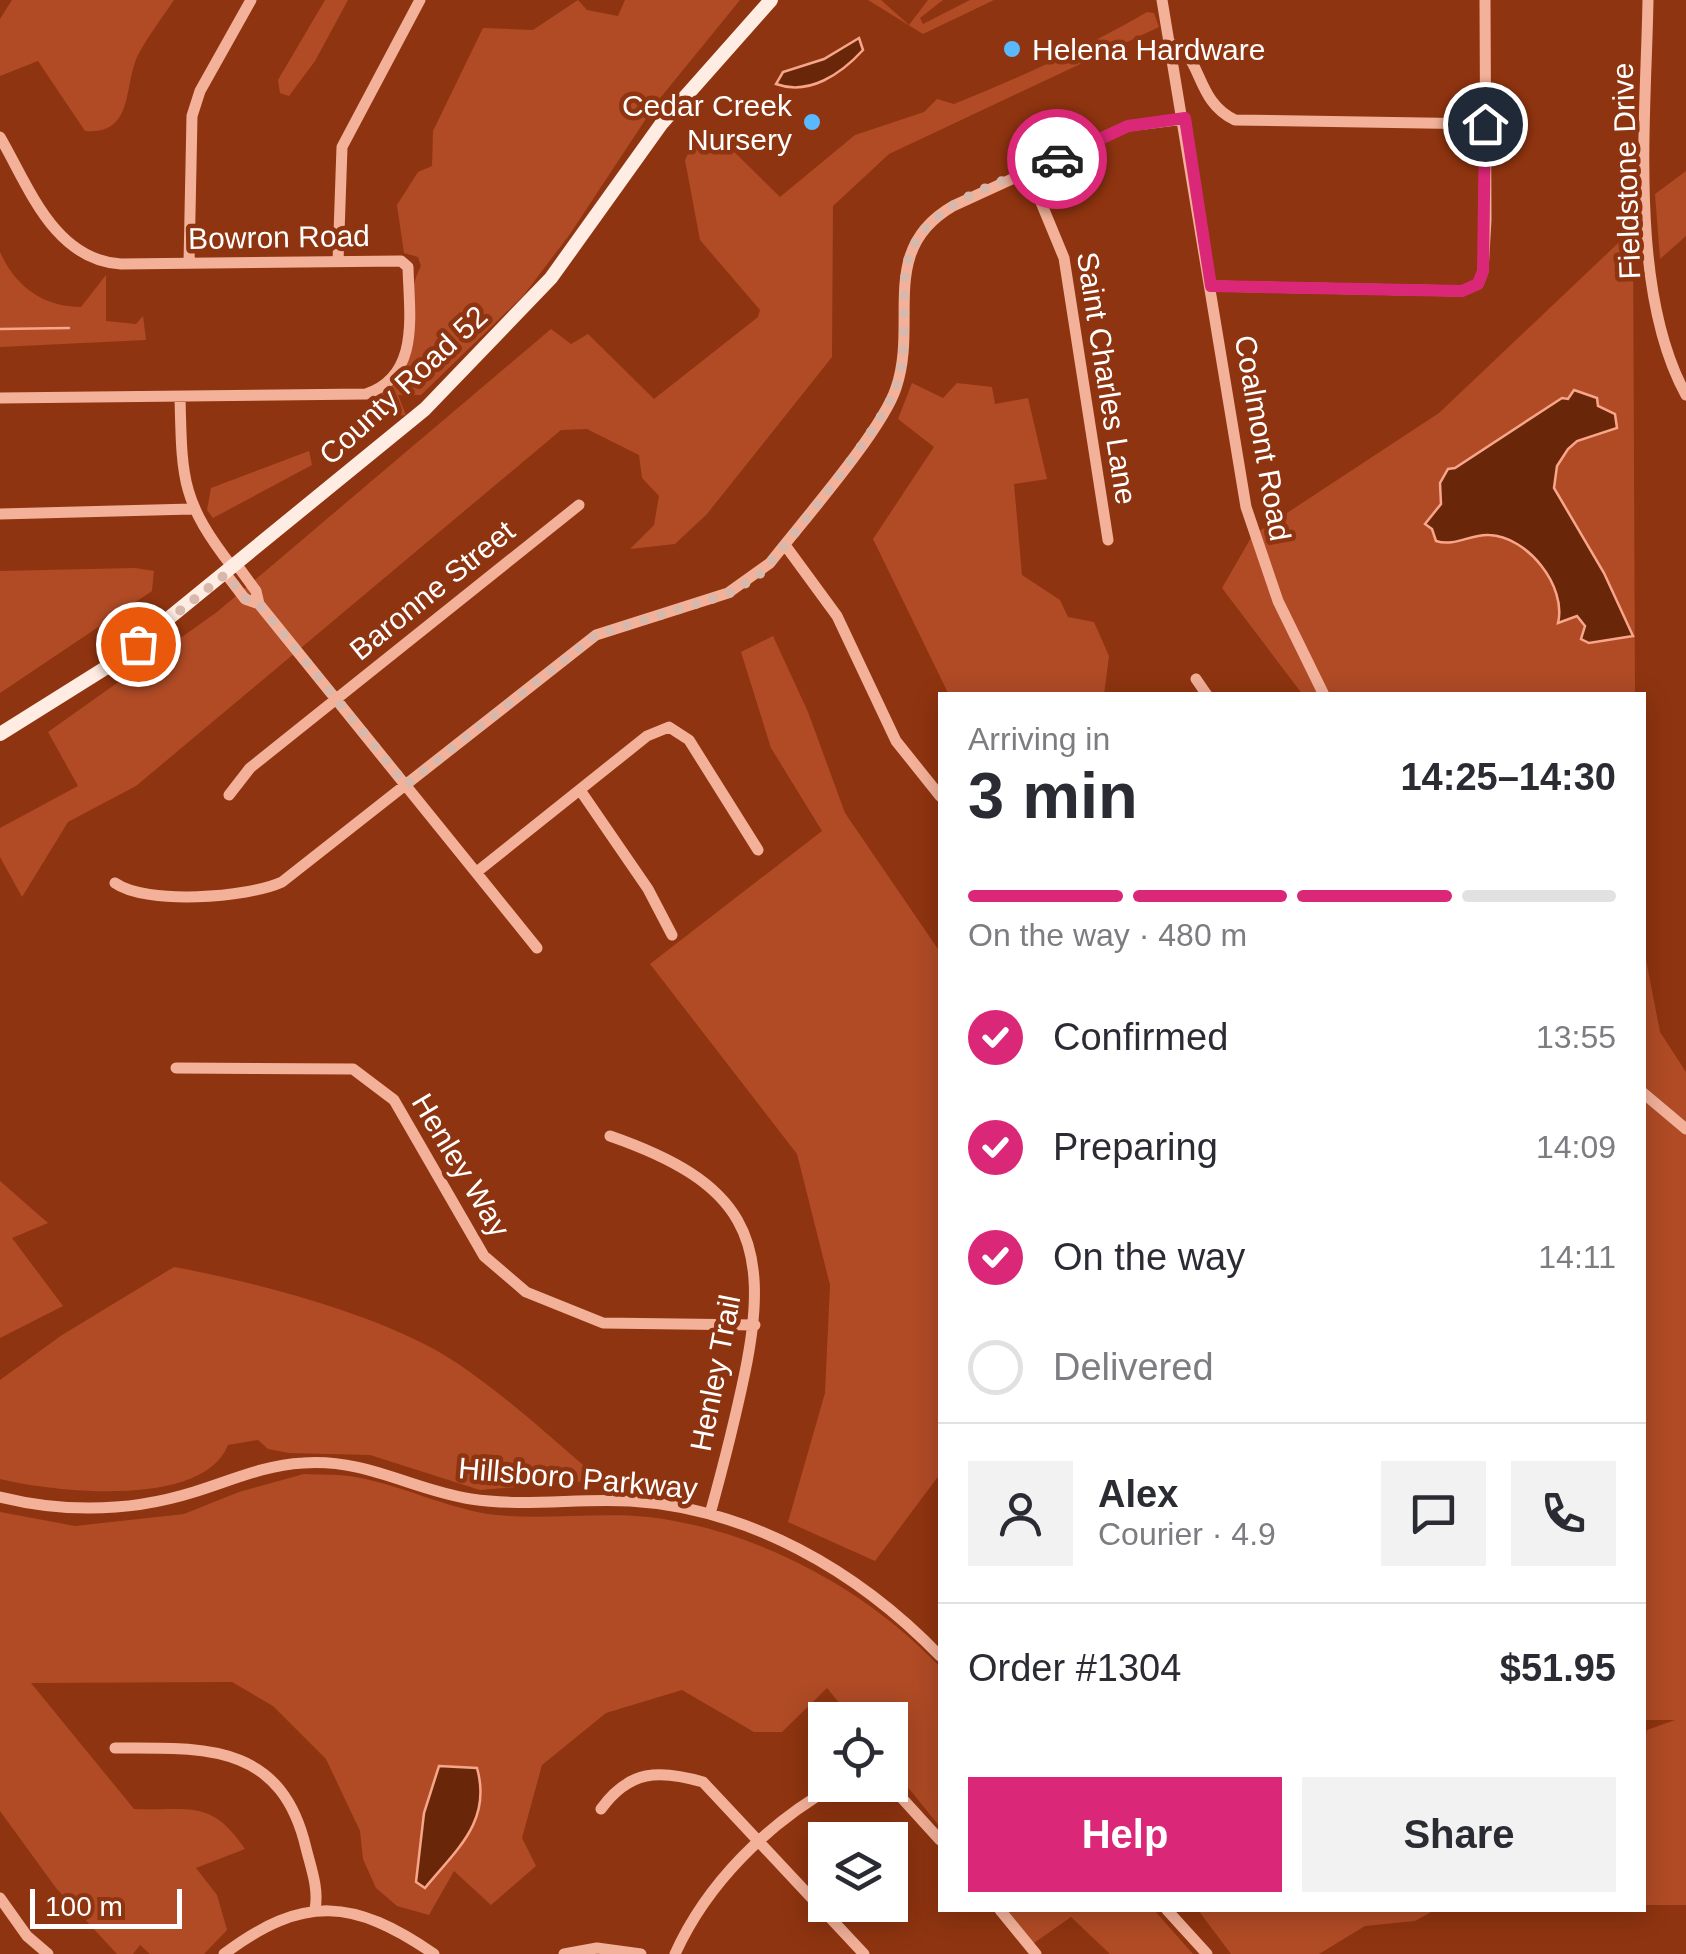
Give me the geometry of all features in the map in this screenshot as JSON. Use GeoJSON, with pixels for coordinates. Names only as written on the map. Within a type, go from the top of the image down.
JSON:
{"type":"FeatureCollection","features":[{"type":"Feature","properties":{"kind":"main road","name":"County Road 52"},"geometry":{"type":"LineString","coordinates":[[0,734],[102,672],[400,431],[530,303],[680,99],[771,0]]}},
{"type":"Feature","properties":{"kind":"street"},"geometry":{"type":"LineString","coordinates":[[189,263],[192,116],[200,91],[250,0]]}},
{"type":"Feature","properties":{"kind":"street"},"geometry":{"type":"LineString","coordinates":[[338,262],[342,147],[420,0]]}},
{"type":"Feature","properties":{"kind":"street","name":"Coalmont Road"},"geometry":{"type":"LineString","coordinates":[[1162,0],[1185,118],[1251,530],[1278,601],[1323,692]]}},
{"type":"Feature","properties":{"kind":"street"},"geometry":{"type":"LineString","coordinates":[[1211,286],[1462,291],[1478,284],[1486,220],[1485,0]]}},
{"type":"Feature","properties":{"kind":"street","name":"Fieldstone Drive"},"geometry":{"type":"LineString","coordinates":[[1648,0],[1648,247],[1662,343],[1686,395]]}},
{"type":"Feature","properties":{"kind":"street"},"geometry":{"type":"LineString","coordinates":[[1172,44],[1187,53],[1215,108],[1236,120],[1485,124]]}},
{"type":"Feature","properties":{"kind":"street"},"geometry":{"type":"LineString","coordinates":[[115,882],[140,894],[262,890],[297,874],[596,635],[728,594],[758,576],[885,411],[896,389],[906,264],[914,242],[941,213],[1128,126],[1185,118]]}},
{"type":"Feature","properties":{"kind":"street","name":"Bowron Road"},"geometry":{"type":"LineString","coordinates":[[0,137],[56,231],[79,252],[110,264],[407,264],[408,351],[389,382],[366,394],[180,397]]}},
{"type":"Feature","properties":{"kind":"street","name":"Saint Charles Lane"},"geometry":{"type":"LineString","coordinates":[[1028,171],[1060,243],[1108,540]]}},
{"type":"Feature","properties":{"kind":"street"},"geometry":{"type":"LineString","coordinates":[[0,398],[180,397],[182,466],[192,510],[232,569],[245,598],[259,604],[338,698],[537,948]]}},
{"type":"Feature","properties":{"kind":"street","name":"Baronne Street"},"geometry":{"type":"LineString","coordinates":[[229,796],[250,768],[578,505]]}},
{"type":"Feature","properties":{"kind":"street"},"geometry":{"type":"LineString","coordinates":[[0,514],[192,510]]}},
{"type":"Feature","properties":{"kind":"street"},"geometry":{"type":"LineString","coordinates":[[784,545],[837,616],[896,741],[938,794]]}},
{"type":"Feature","properties":{"kind":"street"},"geometry":{"type":"LineString","coordinates":[[1196,680],[1204,692]]}},
{"type":"Feature","properties":{"kind":"street"},"geometry":{"type":"LineString","coordinates":[[478,871],[648,736],[673,728],[689,740],[758,850]]}},
{"type":"Feature","properties":{"kind":"street"},"geometry":{"type":"LineString","coordinates":[[580,790],[648,889],[672,935]]}},
{"type":"Feature","properties":{"kind":"street","name":"Henley Way"},"geometry":{"type":"LineString","coordinates":[[176,1068],[353,1070],[394,1100],[475,1242],[526,1292],[603,1324],[754,1325]]}},
{"type":"Feature","properties":{"kind":"street"},"geometry":{"type":"LineString","coordinates":[[1646,1095],[1686,1129]]}},
{"type":"Feature","properties":{"kind":"street","name":"Henley Trail"},"geometry":{"type":"LineString","coordinates":[[610,1136],[676,1163],[715,1192],[736,1214],[755,1268],[754,1325],[710,1514]]}},
{"type":"Feature","properties":{"kind":"street","name":"Hillsboro Parkway"},"geometry":{"type":"LineString","coordinates":[[0,1497],[76,1508],[132,1506],[189,1494],[260,1470],[317,1462],[372,1468],[477,1500],[628,1501],[710,1514],[773,1534],[882,1605],[938,1654]]}},
{"type":"Feature","properties":{"kind":"street"},"geometry":{"type":"LineString","coordinates":[[115,1748],[217,1751],[268,1776],[284,1794],[302,1830],[316,1891],[315,1909]]}},
{"type":"Feature","properties":{"kind":"street"},"geometry":{"type":"LineString","coordinates":[[602,1810],[617,1787],[647,1774],[680,1775],[703,1782],[720,1795],[864,1954]]}},
{"type":"Feature","properties":{"kind":"street"},"geometry":{"type":"LineString","coordinates":[[675,1954],[686,1929],[759,1840],[812,1802]]}},
{"type":"Feature","properties":{"kind":"street"},"geometry":{"type":"LineString","coordinates":[[905,1802],[938,1838]]}},
{"type":"Feature","properties":{"kind":"street"},"geometry":{"type":"LineString","coordinates":[[0,1898],[27,1936],[48,1954]]}},
{"type":"Feature","properties":{"kind":"street"},"geometry":{"type":"LineString","coordinates":[[224,1954],[272,1924],[315,1909],[373,1917],[434,1954]]}},
{"type":"Feature","properties":{"kind":"street"},"geometry":{"type":"LineString","coordinates":[[1002,1912],[1036,1954]]}},
{"type":"Feature","properties":{"kind":"street"},"geometry":{"type":"LineString","coordinates":[[1169,1912],[1207,1954]]}},
{"type":"Feature","properties":{"kind":"street"},"geometry":{"type":"LineString","coordinates":[[564,1954],[597,1948],[641,1954]]}},
{"type":"Feature","properties":{"kind":"shaded area"},"geometry":{"type":"Polygon","coordinates":[[[12,0],[174,0],[138,55],[120,117],[101,130],[85,131],[38,61],[0,76],[0,19],[12,0]]]}},
{"type":"Feature","properties":{"kind":"shaded area"},"geometry":{"type":"Polygon","coordinates":[[[325,0],[348,0],[315,61],[289,96],[280,93],[278,80],[325,0]]]}},
{"type":"Feature","properties":{"kind":"shaded area"},"geometry":{"type":"Polygon","coordinates":[[[578,0],[587,10],[618,16],[625,0],[740,0],[657,102],[570,234],[523,296],[421,395],[398,395],[406,415],[386,417],[377,398],[406,363],[411,347],[414,283],[421,266],[418,257],[404,253],[397,205],[418,172],[432,166],[433,131],[483,28],[533,30],[578,0]]]}},
{"type":"Feature","properties":{"kind":"shaded area"},"geometry":{"type":"Polygon","coordinates":[[[868,0],[881,0],[909,25],[928,0],[943,0],[920,18],[923,24],[970,0],[994,0],[923,34],[868,0]]]}},
{"type":"Feature","properties":{"kind":"shaded area"},"geometry":{"type":"Polygon","coordinates":[[[1147,12],[1154,13],[1159,27],[889,154],[833,206],[832,357],[707,514],[675,544],[630,549],[654,525],[659,496],[642,478],[639,455],[587,429],[561,430],[136,786],[68,822],[22,897],[0,857],[0,828],[78,786],[48,732],[217,612],[551,329],[571,344],[588,334],[654,399],[758,317],[760,310],[700,240],[685,160],[696,138],[719,137],[780,197],[855,135],[924,112],[937,99],[954,104],[979,94],[1076,50],[1147,12]]]}},
{"type":"Feature","properties":{"kind":"shaded area"},"geometry":{"type":"Polygon","coordinates":[[[859,38],[863,50],[824,80],[800,87],[776,84],[783,72],[824,59],[859,38]]]}},
{"type":"Feature","properties":{"kind":"shaded area"},"geometry":{"type":"Polygon","coordinates":[[[1686,171],[1686,236],[1660,259],[1655,194],[1686,171]]]}},
{"type":"Feature","properties":{"kind":"shaded area"},"geometry":{"type":"Polygon","coordinates":[[[1633,229],[1635,692],[1301,692],[1222,588],[1252,536],[1439,413],[1633,229]]]}},
{"type":"Feature","properties":{"kind":"shaded area"},"geometry":{"type":"Polygon","coordinates":[[[0,252],[22,284],[43,299],[67,306],[81,307],[106,275],[106,321],[136,324],[143,316],[146,340],[0,347],[0,252]]]}},
{"type":"Feature","properties":{"kind":"shaded area"},"geometry":{"type":"Polygon","coordinates":[[[912,383],[943,398],[957,383],[992,387],[995,404],[1028,398],[1047,479],[1014,484],[1022,575],[1060,600],[1068,617],[1094,622],[1109,656],[1104,692],[948,692],[873,539],[934,447],[898,419],[912,383]]]}},
{"type":"Feature","properties":{"kind":"shaded area"},"geometry":{"type":"Polygon","coordinates":[[[1574,390],[1597,398],[1598,406],[1615,414],[1617,428],[1577,441],[1568,449],[1557,466],[1554,488],[1604,573],[1633,636],[1589,643],[1581,639],[1585,626],[1577,616],[1558,623],[1559,609],[1550,579],[1517,544],[1489,535],[1436,541],[1432,529],[1425,524],[1441,504],[1440,483],[1448,469],[1562,398],[1568,399],[1574,390]]]}},
{"type":"Feature","properties":{"kind":"shaded area"},"geometry":{"type":"Polygon","coordinates":[[[309,451],[312,465],[213,518],[207,510],[211,488],[309,451]]]}},
{"type":"Feature","properties":{"kind":"shaded area"},"geometry":{"type":"Polygon","coordinates":[[[0,571],[154,571],[152,591],[0,693],[0,571]]]}},
{"type":"Feature","properties":{"kind":"shaded area"},"geometry":{"type":"Polygon","coordinates":[[[773,636],[808,712],[845,813],[938,949],[938,1477],[875,1561],[788,1522],[825,1393],[830,1285],[797,1154],[650,964],[822,831],[771,748],[741,652],[773,636]]]}},
{"type":"Feature","properties":{"kind":"shaded area"},"geometry":{"type":"Polygon","coordinates":[[[1646,960],[1660,1032],[1686,1072],[1686,1905],[1646,1905],[1646,1735],[1647,1730],[1675,1720],[1646,1720],[1646,960]]]}},
{"type":"Feature","properties":{"kind":"shaded area"},"geometry":{"type":"Polygon","coordinates":[[[0,1181],[48,1223],[12,1238],[63,1306],[0,1338],[0,1181]]]}},
{"type":"Feature","properties":{"kind":"shaded area"},"geometry":{"type":"Polygon","coordinates":[[[174,1267],[320,1303],[428,1346],[494,1390],[600,1480],[480,1490],[370,1455],[289,1453],[268,1449],[258,1440],[228,1445],[213,1465],[189,1479],[159,1487],[89,1491],[0,1479],[0,1380],[62,1335],[174,1267]]]}},
{"type":"Feature","properties":{"kind":"shaded area"},"geometry":{"type":"Polygon","coordinates":[[[304,1474],[343,1475],[496,1515],[648,1517],[688,1524],[768,1549],[844,1588],[879,1612],[938,1665],[938,1825],[908,1787],[908,1702],[838,1702],[827,1688],[808,1702],[782,1732],[754,1732],[682,1690],[606,1713],[542,1765],[522,1838],[536,1866],[491,1905],[454,1871],[429,1915],[397,1906],[376,1888],[363,1859],[360,1831],[326,1759],[273,1706],[232,1682],[31,1683],[134,1809],[184,1809],[209,1814],[233,1833],[245,1849],[196,1868],[217,1895],[227,1930],[204,1954],[150,1954],[140,1945],[133,1954],[117,1954],[56,1888],[0,1811],[0,1512],[75,1526],[184,1514],[239,1492],[304,1474]]]}},
{"type":"Feature","properties":{"kind":"shaded area"},"geometry":{"type":"Polygon","coordinates":[[[439,1766],[477,1768],[480,1804],[469,1833],[425,1888],[416,1882],[424,1813],[439,1766]]]}},
{"type":"Feature","properties":{"kind":"shaded area"},"geometry":{"type":"Polygon","coordinates":[[[1009,1912],[1156,1912],[1193,1954],[1110,1954],[1071,1917],[1034,1943],[1009,1912]]]}},
{"type":"Feature","properties":{"kind":"shaded area"},"geometry":{"type":"Polygon","coordinates":[[[1200,1912],[1431,1912],[1415,1921],[1365,1926],[1319,1954],[1231,1954],[1200,1912]]]}},
{"type":"Feature","properties":{"kind":"waterway"},"geometry":{"type":"LineString","coordinates":[[0,329],[69,328]]}},
{"type":"Feature","properties":{"kind":"way so far"},"geometry":{"type":"LineString","coordinates":[[138,644],[226,574],[245,598],[259,604],[406,785],[596,635],[630,621],[728,594],[758,576],[891,400],[902,357],[906,264],[921,232],[930,220],[952,206],[1057,159]]}},
{"type":"Feature","properties":{"kind":"place","name":"Helena Hardware"},"geometry":{"type":"Point","coordinates":[1012,49]}},
{"type":"Feature","properties":{"kind":"place","name":"Cedar Creek Nursery"},"geometry":{"type":"Point","coordinates":[812,122]}},
{"type":"Feature","properties":{"kind":"route"},"geometry":{"type":"LineString","coordinates":[[1057,159],[1128,126],[1185,118],[1211,286],[1315,285],[1462,291],[1478,284],[1483,271],[1485,124]]}}]}
